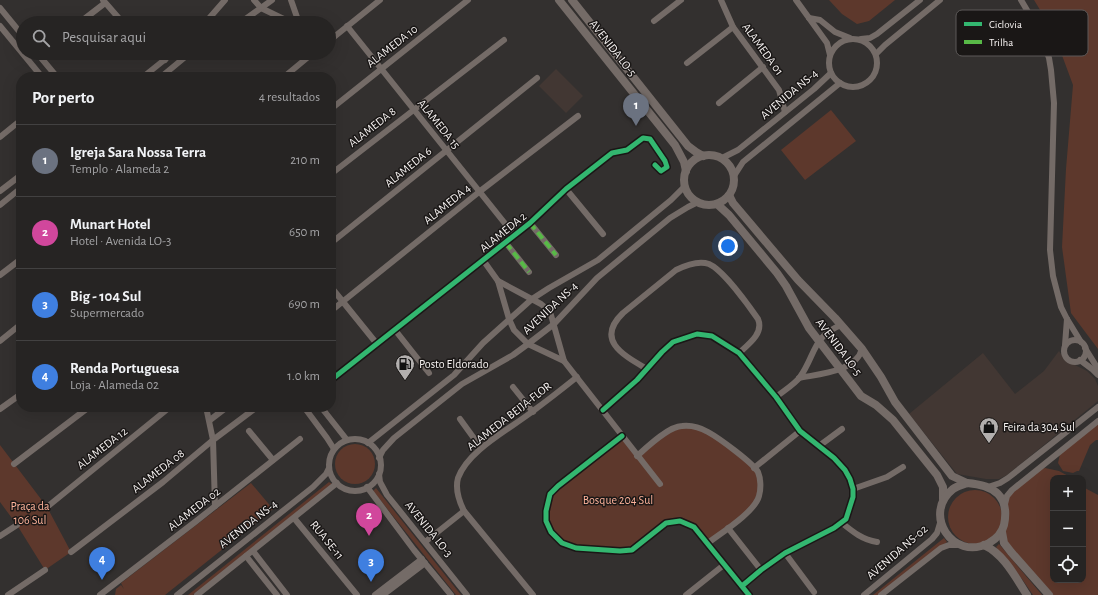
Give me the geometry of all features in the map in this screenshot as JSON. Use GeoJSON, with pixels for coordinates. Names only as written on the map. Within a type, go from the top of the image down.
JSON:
{"type":"FeatureCollection","features":[{"type":"Feature","properties":{"kind":"main road","name":"AVENIDA LO-5"},"geometry":{"type":"LineString","coordinates":[[559,0],[675,146],[684,162],[686,171]]}},
{"type":"Feature","properties":{"kind":"main road","name":"AVENIDA LO-5"},"geometry":{"type":"LineString","coordinates":[[572,0],[688,146],[703,156]]}},
{"type":"Feature","properties":{"kind":"main road"},"geometry":{"type":"LineString","coordinates":[[712,155],[722,158],[730,166],[734,176],[733,188],[729,195],[717,204],[711,205],[698,202],[690,196],[685,186],[684,179],[690,164],[695,159],[703,156],[712,155]]}},
{"type":"Feature","properties":{"kind":"main road","name":"AVENIDA LO-5"},"geometry":{"type":"LineString","coordinates":[[729,195],[733,203],[794,276],[862,349],[881,377],[895,402],[945,467],[955,478],[967,483]]}},
{"type":"Feature","properties":{"kind":"main road","name":"AVENIDA LO-5"},"geometry":{"type":"LineString","coordinates":[[717,204],[729,215],[777,273],[786,286],[805,322],[861,396],[876,405],[893,420],[937,475],[943,487],[943,499]]}},
{"type":"Feature","properties":{"kind":"main road"},"geometry":{"type":"LineString","coordinates":[[1002,532],[993,541],[984,545],[972,547],[957,545],[948,536],[940,523],[943,499],[954,488],[967,483],[988,486],[996,492],[1004,504],[1005,516],[1002,532],[1004,543],[1049,595]]}},
{"type":"Feature","properties":{"kind":"main road"},"geometry":{"type":"LineString","coordinates":[[984,545],[991,548],[998,554],[1027,595]]}},
{"type":"Feature","properties":{"kind":"street"},"geometry":{"type":"LineString","coordinates":[[210,16],[225,0]]}},
{"type":"Feature","properties":{"kind":"street"},"geometry":{"type":"LineString","coordinates":[[254,0],[261,8],[278,16]]}},
{"type":"Feature","properties":{"kind":"street"},"geometry":{"type":"LineString","coordinates":[[250,16],[272,0]]}},
{"type":"Feature","properties":{"kind":"street"},"geometry":{"type":"LineString","coordinates":[[291,0],[297,16]]}},
{"type":"Feature","properties":{"kind":"street"},"geometry":{"type":"LineString","coordinates":[[336,35],[380,0]]}},
{"type":"Feature","properties":{"kind":"street","name":"ALAMEDA 10"},"geometry":{"type":"LineString","coordinates":[[336,105],[468,0]]}},
{"type":"Feature","properties":{"kind":"street"},"geometry":{"type":"LineString","coordinates":[[654,21],[681,0]]}},
{"type":"Feature","properties":{"kind":"street","name":"ALAMEDA 01"},"geometry":{"type":"LineString","coordinates":[[720,0],[733,28],[779,90],[785,112]]}},
{"type":"Feature","properties":{"kind":"street"},"geometry":{"type":"LineString","coordinates":[[796,0],[827,43],[830,55],[829,67],[831,73],[840,83],[847,86],[855,87],[862,85],[873,76],[876,69],[876,54],[866,42],[860,39]]}},
{"type":"Feature","properties":{"kind":"street"},"geometry":{"type":"LineString","coordinates":[[809,18],[820,20],[835,32],[851,38],[870,38],[920,0]]}},
{"type":"Feature","properties":{"kind":"street"},"geometry":{"type":"LineString","coordinates":[[876,54],[885,44],[940,0]]}},
{"type":"Feature","properties":{"kind":"street"},"geometry":{"type":"LineString","coordinates":[[1021,0],[1027,10]]}},
{"type":"Feature","properties":{"kind":"street"},"geometry":{"type":"LineString","coordinates":[[87,16],[104,1],[117,16]]}},
{"type":"Feature","properties":{"kind":"street"},"geometry":{"type":"LineString","coordinates":[[0,8],[16,27]]}},
{"type":"Feature","properties":{"kind":"street"},"geometry":{"type":"LineString","coordinates":[[0,26],[16,45]]}},
{"type":"Feature","properties":{"kind":"street","name":"ALAMEDA 15"},"geometry":{"type":"LineString","coordinates":[[347,26],[412,110],[515,236]]}},
{"type":"Feature","properties":{"kind":"street"},"geometry":{"type":"LineString","coordinates":[[687,63],[733,28]]}},
{"type":"Feature","properties":{"kind":"street"},"geometry":{"type":"LineString","coordinates":[[830,55],[838,43],[851,38]]}},
{"type":"Feature","properties":{"kind":"street","name":"ALAMEDA 8"},"geometry":{"type":"LineString","coordinates":[[336,170],[504,40]]}},
{"type":"Feature","properties":{"kind":"street"},"geometry":{"type":"LineString","coordinates":[[1048,56],[1054,103],[1050,250],[1053,276],[1057,294],[1067,319],[1098,369]]}},
{"type":"Feature","properties":{"kind":"street"},"geometry":{"type":"LineString","coordinates":[[28,60],[38,72]]}},
{"type":"Feature","properties":{"kind":"street"},"geometry":{"type":"LineString","coordinates":[[43,60],[53,72]]}},
{"type":"Feature","properties":{"kind":"street"},"geometry":{"type":"LineString","coordinates":[[149,72],[165,60]]}},
{"type":"Feature","properties":{"kind":"street"},"geometry":{"type":"LineString","coordinates":[[167,72],[182,60]]}},
{"type":"Feature","properties":{"kind":"street"},"geometry":{"type":"LineString","coordinates":[[290,72],[305,60]]}},
{"type":"Feature","properties":{"kind":"street"},"geometry":{"type":"LineString","coordinates":[[719,103],[763,67]]}},
{"type":"Feature","properties":{"kind":"street","name":"AVENIDA NS-4"},"geometry":{"type":"LineString","coordinates":[[722,158],[738,150],[831,73]]}},
{"type":"Feature","properties":{"kind":"street","name":"ALAMEDA 6"},"geometry":{"type":"LineString","coordinates":[[336,240],[537,78]]}},
{"type":"Feature","properties":{"kind":"street","name":"AVENIDA NS-4"},"geometry":{"type":"LineString","coordinates":[[734,176],[743,162],[840,83]]}},
{"type":"Feature","properties":{"kind":"street","name":"ALAMEDA 4"},"geometry":{"type":"LineString","coordinates":[[336,308],[479,192],[578,116]]}},
{"type":"Feature","properties":{"kind":"street"},"geometry":{"type":"LineString","coordinates":[[0,137],[16,124]]}},
{"type":"Feature","properties":{"kind":"street","name":"ALAMEDA 2"},"geometry":{"type":"LineString","coordinates":[[336,376],[530,224],[566,189],[612,153],[627,150],[643,138],[650,139],[665,161],[667,167],[661,171],[655,165]]}},
{"type":"Feature","properties":{"kind":"street"},"geometry":{"type":"LineString","coordinates":[[0,191],[16,179]]}},
{"type":"Feature","properties":{"kind":"street","name":"AVENIDA NS-4"},"geometry":{"type":"LineString","coordinates":[[368,443],[454,376],[482,343],[532,299],[598,260],[671,200],[685,186]]}},
{"type":"Feature","properties":{"kind":"street"},"geometry":{"type":"LineString","coordinates":[[566,189],[603,234]]}},
{"type":"Feature","properties":{"kind":"street"},"geometry":{"type":"LineString","coordinates":[[0,205],[16,192]]}},
{"type":"Feature","properties":{"kind":"street","name":"AVENIDA NS-4"},"geometry":{"type":"LineString","coordinates":[[379,458],[383,450],[394,438],[462,384],[513,355],[554,324],[597,278],[670,218],[688,206],[698,202]]}},
{"type":"Feature","properties":{"kind":"street"},"geometry":{"type":"LineString","coordinates":[[530,224],[556,254]]}},
{"type":"Feature","properties":{"kind":"street"},"geometry":{"type":"LineString","coordinates":[[506,243],[529,272]]}},
{"type":"Feature","properties":{"kind":"street"},"geometry":{"type":"LineString","coordinates":[[483,260],[498,281],[509,319],[514,330],[528,344],[564,361]]}},
{"type":"Feature","properties":{"kind":"street"},"geometry":{"type":"LineString","coordinates":[[647,369],[633,361],[615,345],[610,337],[611,330],[616,319],[676,270],[686,265],[702,262],[710,264],[725,278],[758,319],[760,329],[750,343],[739,353]]}},
{"type":"Feature","properties":{"kind":"street"},"geometry":{"type":"LineString","coordinates":[[0,276],[16,263]]}},
{"type":"Feature","properties":{"kind":"street"},"geometry":{"type":"LineString","coordinates":[[498,281],[541,304],[547,309],[554,324],[564,361],[660,484]]}},
{"type":"Feature","properties":{"kind":"street"},"geometry":{"type":"LineString","coordinates":[[336,293],[377,344]]}},
{"type":"Feature","properties":{"kind":"street"},"geometry":{"type":"LineString","coordinates":[[1067,319],[1064,352],[1067,358],[1073,361],[1080,360],[1084,356],[1085,348]]}},
{"type":"Feature","properties":{"kind":"street"},"geometry":{"type":"LineString","coordinates":[[776,397],[799,378],[819,341],[826,333],[841,325]]}},
{"type":"Feature","properties":{"kind":"street"},"geometry":{"type":"LineString","coordinates":[[0,341],[16,328]]}},
{"type":"Feature","properties":{"kind":"street"},"geometry":{"type":"LineString","coordinates":[[395,330],[429,373]]}},
{"type":"Feature","properties":{"kind":"street"},"geometry":{"type":"LineString","coordinates":[[603,410],[629,387],[673,342],[697,334],[712,336],[739,353],[776,397],[800,431],[834,458],[845,470],[853,489],[853,497],[846,519],[842,523],[821,535],[785,553],[742,586]]}},
{"type":"Feature","properties":{"kind":"street"},"geometry":{"type":"LineString","coordinates":[[1065,345],[1072,340],[1081,342]]}},
{"type":"Feature","properties":{"kind":"street"},"geometry":{"type":"LineString","coordinates":[[799,378],[841,369],[857,359],[860,356],[862,349]]}},
{"type":"Feature","properties":{"kind":"street"},"geometry":{"type":"LineString","coordinates":[[1080,360],[1092,368],[1098,375]]}},
{"type":"Feature","properties":{"kind":"street","name":"ALAMEDA BEIJA-FLOR"},"geometry":{"type":"LineString","coordinates":[[533,595],[464,511],[458,498],[458,479],[470,460],[482,448],[533,412],[577,377]]}},
{"type":"Feature","properties":{"kind":"street"},"geometry":{"type":"LineString","coordinates":[[514,387],[533,412]]}},
{"type":"Feature","properties":{"kind":"street"},"geometry":{"type":"LineString","coordinates":[[0,409],[16,398]]}},
{"type":"Feature","properties":{"kind":"street"},"geometry":{"type":"LineString","coordinates":[[988,486],[1000,484],[1098,407]]}},
{"type":"Feature","properties":{"kind":"street"},"geometry":{"type":"LineString","coordinates":[[14,464],[82,412]]}},
{"type":"Feature","properties":{"kind":"street","name":"ALAMEDA 12"},"geometry":{"type":"LineString","coordinates":[[47,507],[164,412]]}},
{"type":"Feature","properties":{"kind":"street"},"geometry":{"type":"LineString","coordinates":[[208,412],[214,440],[215,506]]}},
{"type":"Feature","properties":{"kind":"street"},"geometry":{"type":"LineString","coordinates":[[210,420],[220,412]]}},
{"type":"Feature","properties":{"kind":"street","name":"ALAMEDA 08"},"geometry":{"type":"LineString","coordinates":[[72,552],[251,412]]}},
{"type":"Feature","properties":{"kind":"street"},"geometry":{"type":"LineString","coordinates":[[308,412],[334,449]]}},
{"type":"Feature","properties":{"kind":"street"},"geometry":{"type":"LineString","coordinates":[[325,412],[347,440]]}},
{"type":"Feature","properties":{"kind":"street"},"geometry":{"type":"LineString","coordinates":[[460,419],[482,448]]}},
{"type":"Feature","properties":{"kind":"street"},"geometry":{"type":"LineString","coordinates":[[1004,504],[1007,496],[1012,490],[1098,420]]}},
{"type":"Feature","properties":{"kind":"street"},"geometry":{"type":"LineString","coordinates":[[637,456],[670,430],[681,425],[694,427],[708,432],[748,461],[758,472],[761,486],[759,497],[751,508],[708,543]]}},
{"type":"Feature","properties":{"kind":"street"},"geometry":{"type":"LineString","coordinates":[[819,446],[842,429]]}},
{"type":"Feature","properties":{"kind":"street"},"geometry":{"type":"LineString","coordinates":[[249,431],[273,460]]}},
{"type":"Feature","properties":{"kind":"street"},"geometry":{"type":"LineString","coordinates":[[754,468],[800,431]]}},
{"type":"Feature","properties":{"kind":"street"},"geometry":{"type":"LineString","coordinates":[[622,436],[558,486],[550,494],[546,510],[546,521],[551,532],[562,543],[576,548],[620,551],[632,550],[666,523],[680,522],[694,527],[749,595]]}},
{"type":"Feature","properties":{"kind":"street","name":"ALAMEDA 02"},"geometry":{"type":"LineString","coordinates":[[100,595],[108,593],[300,439]]}},
{"type":"Feature","properties":{"kind":"street"},"geometry":{"type":"LineString","coordinates":[[355,439],[368,443],[376,450],[379,458],[380,466],[374,482],[360,490],[344,488],[337,484],[332,477],[329,468],[331,453],[334,449],[347,440],[355,439]]}},
{"type":"Feature","properties":{"kind":"street"},"geometry":{"type":"LineString","coordinates":[[853,489],[887,477],[903,467]]}},
{"type":"Feature","properties":{"kind":"street","name":"AVENIDA NS-4"},"geometry":{"type":"LineString","coordinates":[[177,595],[313,487],[326,474],[329,468]]}},
{"type":"Feature","properties":{"kind":"street","name":"AVENIDA LO-3"},"geometry":{"type":"LineString","coordinates":[[378,474],[380,482],[387,495],[467,595]]}},
{"type":"Feature","properties":{"kind":"street","name":"AVENIDA NS-4"},"geometry":{"type":"LineString","coordinates":[[200,594],[337,484]]}},
{"type":"Feature","properties":{"kind":"street","name":"AVENIDA LO-3"},"geometry":{"type":"LineString","coordinates":[[367,487],[451,595]]}},
{"type":"Feature","properties":{"kind":"street"},"geometry":{"type":"LineString","coordinates":[[425,542],[464,511]]}},
{"type":"Feature","properties":{"kind":"street","name":"RUA SE-11"},"geometry":{"type":"LineString","coordinates":[[294,518],[357,595]]}},
{"type":"Feature","properties":{"kind":"street"},"geometry":{"type":"LineString","coordinates":[[842,523],[869,541],[877,542]]}},
{"type":"Feature","properties":{"kind":"street","name":"AVENIDA NS-02"},"geometry":{"type":"LineString","coordinates":[[864,595],[932,539],[937,533],[940,523]]}},
{"type":"Feature","properties":{"kind":"street"},"geometry":{"type":"LineString","coordinates":[[0,536],[17,525]]}},
{"type":"Feature","properties":{"kind":"street"},"geometry":{"type":"LineString","coordinates":[[728,528],[761,570]]}},
{"type":"Feature","properties":{"kind":"street","name":"AVENIDA NS-02"},"geometry":{"type":"LineString","coordinates":[[881,595],[941,548],[949,545],[957,545]]}},
{"type":"Feature","properties":{"kind":"street"},"geometry":{"type":"LineString","coordinates":[[253,551],[287,595]]}},
{"type":"Feature","properties":{"kind":"street"},"geometry":{"type":"LineString","coordinates":[[785,553],[814,592]]}},
{"type":"Feature","properties":{"kind":"street"},"geometry":{"type":"LineString","coordinates":[[246,556],[277,595]]}},
{"type":"Feature","properties":{"kind":"street"},"geometry":{"type":"LineString","coordinates":[[374,595],[424,561]]}},
{"type":"Feature","properties":{"kind":"street"},"geometry":{"type":"LineString","coordinates":[[383,595],[424,561]]}},
{"type":"Feature","properties":{"kind":"street"},"geometry":{"type":"LineString","coordinates":[[686,595],[725,564]]}},
{"type":"Feature","properties":{"kind":"street"},"geometry":{"type":"LineString","coordinates":[[8,595],[45,570]]}},
{"type":"Feature","properties":{"kind":"shaded area"},"geometry":{"type":"Polygon","coordinates":[[[556,69],[583,96],[566,113],[539,86],[556,69]]]}},
{"type":"Feature","properties":{"kind":"shaded area","name":"Feira da 304 Sul"},"geometry":{"type":"Polygon","coordinates":[[[1059,351],[1065,360],[1087,371],[1095,379],[1098,386],[1098,401],[1007,475],[999,479],[986,479],[957,474],[909,414],[983,353],[1015,394],[1044,371],[1059,351]]]}},
{"type":"Feature","properties":{"kind":"green space"},"geometry":{"type":"Polygon","coordinates":[[[829,0],[895,0],[869,21],[857,24],[842,14],[829,0]]]}},
{"type":"Feature","properties":{"kind":"green space"},"geometry":{"type":"Polygon","coordinates":[[[1034,0],[1098,0],[1098,349],[1071,313],[1062,247],[1066,169],[1073,85],[1062,56],[1088,56],[1088,10],[1040,10],[1034,0]]]}},
{"type":"Feature","properties":{"kind":"green space"},"geometry":{"type":"Polygon","coordinates":[[[831,110],[856,141],[805,180],[781,150],[831,110]]]}},
{"type":"Feature","properties":{"kind":"green space"},"geometry":{"type":"Polygon","coordinates":[[[1098,422],[1098,440],[1090,445],[1079,471],[1073,473],[1063,471],[1058,463],[1060,454],[1098,422]]]}},
{"type":"Feature","properties":{"kind":"green space","name":"Bosque 204 Sul"},"geometry":{"type":"Polygon","coordinates":[[[681,425],[708,432],[758,472],[761,485],[751,508],[708,543],[694,527],[680,521],[666,523],[632,550],[620,551],[562,543],[546,521],[550,494],[622,436],[637,456],[681,425]]]}},
{"type":"Feature","properties":{"kind":"green space"},"geometry":{"type":"Polygon","coordinates":[[[355,444],[369,450],[375,464],[369,478],[355,484],[341,478],[335,464],[341,450],[355,444]]]}},
{"type":"Feature","properties":{"kind":"green space","name":"Praça da 106 Sul"},"geometry":{"type":"Polygon","coordinates":[[[0,445],[47,507],[71,552],[45,570],[17,525],[0,502],[0,445]]]}},
{"type":"Feature","properties":{"kind":"green space"},"geometry":{"type":"Polygon","coordinates":[[[1045,468],[1059,471],[1066,475],[1050,475],[1050,583],[1086,583],[1086,489],[1098,495],[1098,595],[1051,595],[1005,543],[1008,497],[1038,470],[1045,468]]]}},
{"type":"Feature","properties":{"kind":"green space"},"geometry":{"type":"Polygon","coordinates":[[[329,482],[332,484],[193,595],[188,595],[329,482]]]}},
{"type":"Feature","properties":{"kind":"green space"},"geometry":{"type":"Polygon","coordinates":[[[251,483],[273,509],[165,595],[115,595],[116,589],[121,585],[124,589],[121,583],[251,483]]]}},
{"type":"Feature","properties":{"kind":"green space"},"geometry":{"type":"Polygon","coordinates":[[[376,488],[461,595],[456,595],[373,491],[376,488]]]}},
{"type":"Feature","properties":{"kind":"green space"},"geometry":{"type":"Polygon","coordinates":[[[970,490],[980,490],[990,494],[998,502],[1002,512],[1002,522],[998,532],[990,540],[980,544],[970,544],[960,540],[952,532],[948,522],[948,512],[952,502],[960,494],[970,490]]]}},
{"type":"Feature","properties":{"kind":"green space"},"geometry":{"type":"Polygon","coordinates":[[[944,538],[947,542],[879,595],[873,595],[944,538]]]}},
{"type":"Feature","properties":{"kind":"green space"},"geometry":{"type":"Polygon","coordinates":[[[999,544],[1042,595],[1033,595],[996,547],[999,544]]]}},
{"type":"Feature","properties":{"kind":"marked path"},"geometry":{"type":"LineString","coordinates":[[530,223],[556,255]]}},
{"type":"Feature","properties":{"kind":"marked path"},"geometry":{"type":"LineString","coordinates":[[506,243],[529,272]]}},
{"type":"Feature","properties":{"kind":"cycle path"},"geometry":{"type":"LineString","coordinates":[[336,376],[530,223],[566,189],[612,153],[627,150],[643,138],[650,139],[665,161],[667,167],[661,171],[655,165]]}},
{"type":"Feature","properties":{"kind":"cycle path"},"geometry":{"type":"LineString","coordinates":[[603,410],[637,380],[673,342],[697,334],[712,336],[739,353],[776,397],[800,431],[834,458],[845,470],[853,489],[853,497],[846,519],[834,528],[785,553],[742,586]]}},
{"type":"Feature","properties":{"kind":"cycle path"},"geometry":{"type":"LineString","coordinates":[[622,436],[558,486],[550,494],[546,511],[546,521],[551,532],[562,543],[576,548],[620,551],[632,550],[666,523],[680,521],[694,527],[749,595]]}},
{"type":"Feature","properties":{"kind":"place","name":"Igreja Sara Nossa Terra"},"geometry":{"type":"Point","coordinates":[636,126]}},
{"type":"Feature","properties":{"kind":"place","name":"Posto Eldorado"},"geometry":{"type":"Point","coordinates":[405,381]}},
{"type":"Feature","properties":{"kind":"place","name":"Feira da 304 Sul"},"geometry":{"type":"Point","coordinates":[989,444]}},
{"type":"Feature","properties":{"kind":"place","name":"Munart Hotel"},"geometry":{"type":"Point","coordinates":[369,536]}},
{"type":"Feature","properties":{"kind":"place","name":"Renda Portuguesa"},"geometry":{"type":"Point","coordinates":[102,580]}},
{"type":"Feature","properties":{"kind":"place","name":"Big - 104 Sul"},"geometry":{"type":"Point","coordinates":[371,582]}}]}
